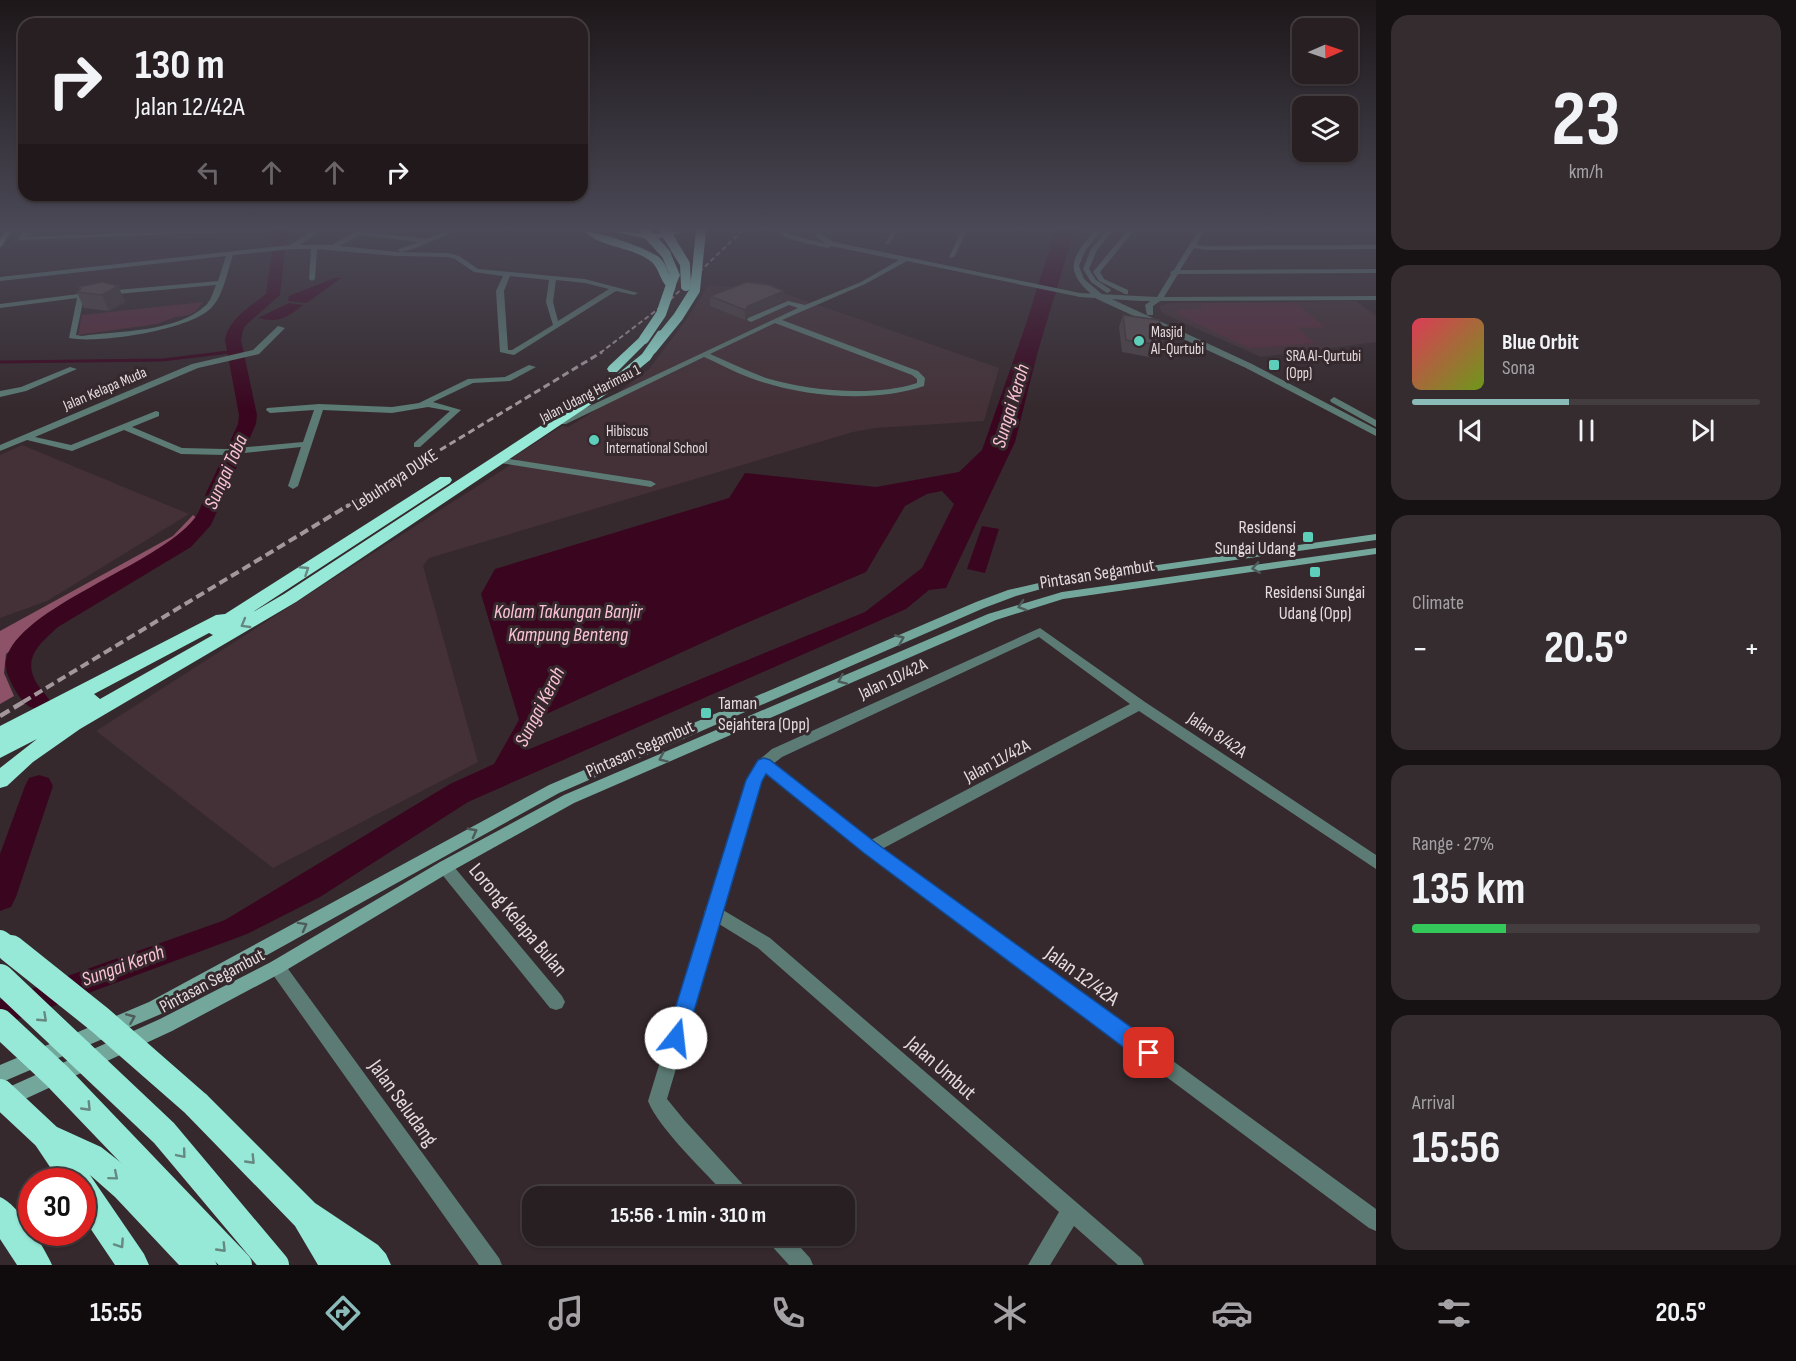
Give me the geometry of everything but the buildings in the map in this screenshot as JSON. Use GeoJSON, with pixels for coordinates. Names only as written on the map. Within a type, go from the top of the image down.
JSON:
{"type":"FeatureCollection","features":[{"type":"Feature","properties":{"kind":"highway","name":"Lebuhraya DUKE"},"geometry":{"type":"LineString","coordinates":[[65,722],[196,641],[602,378],[632,352],[650,332],[662,314],[669,290]]}},
{"type":"Feature","properties":{"kind":"highway"},"geometry":{"type":"LineString","coordinates":[[652,349],[674,315],[684,290]]}},
{"type":"Feature","properties":{"kind":"highway"},"geometry":{"type":"LineString","coordinates":[[0,762],[65,722],[290,598],[613,384],[652,349],[678,317],[695,290]]}},
{"type":"Feature","properties":{"kind":"highway"},"geometry":{"type":"LineString","coordinates":[[0,735],[213,622],[238,613]]}},
{"type":"Feature","properties":{"kind":"highway"},"geometry":{"type":"LineString","coordinates":[[0,750],[65,722]]}},
{"type":"Feature","properties":{"kind":"highway"},"geometry":{"type":"LineString","coordinates":[[0,780],[65,722]]}},
{"type":"Feature","properties":{"kind":"highway"},"geometry":{"type":"LineString","coordinates":[[0,941],[42,972],[196,1104],[304,1214],[371,1260]]}},
{"type":"Feature","properties":{"kind":"highway"},"geometry":{"type":"LineString","coordinates":[[0,978],[164,1133],[275,1265]]}},
{"type":"Feature","properties":{"kind":"highway"},"geometry":{"type":"LineString","coordinates":[[0,1023],[57,1076],[238,1265]]}},
{"type":"Feature","properties":{"kind":"highway"},"geometry":{"type":"LineString","coordinates":[[0,1093],[46,1136],[68,1168]]}},
{"type":"Feature","properties":{"kind":"highway"},"geometry":{"type":"LineString","coordinates":[[46,1136],[91,1157],[126,1186],[201,1265]]}},
{"type":"Feature","properties":{"kind":"highway"},"geometry":{"type":"LineString","coordinates":[[96,1210],[133,1265]]}},
{"type":"Feature","properties":{"kind":"highway"},"geometry":{"type":"LineString","coordinates":[[0,1212],[31,1260]]}},
{"type":"Feature","properties":{"kind":"highway"},"geometry":{"type":"LineString","coordinates":[[304,1214],[336,1265]]}},
{"type":"Feature","properties":{"kind":"main road","name":"Pintasan Segambut"},"geometry":{"type":"LineString","coordinates":[[0,1074],[155,1008],[554,789],[980,605],[1012,593],[1052,583],[1376,537]]}},
{"type":"Feature","properties":{"kind":"main road","name":"Pintasan Segambut"},"geometry":{"type":"LineString","coordinates":[[0,1100],[166,1025],[277,967],[445,867],[569,800],[869,668],[1027,604],[1062,596],[1376,551]]}},
{"type":"Feature","properties":{"kind":"street"},"geometry":{"type":"LineString","coordinates":[[0,306],[144,290]]}},
{"type":"Feature","properties":{"kind":"street"},"geometry":{"type":"LineString","coordinates":[[81,296],[72,336],[82,339],[188,320],[210,306],[216,290]]}},
{"type":"Feature","properties":{"kind":"street"},"geometry":{"type":"LineString","coordinates":[[500,290],[504,352],[514,353],[612,290]]}},
{"type":"Feature","properties":{"kind":"street"},"geometry":{"type":"LineString","coordinates":[[548,290],[554,321],[558,326]]}},
{"type":"Feature","properties":{"kind":"street"},"geometry":{"type":"LineString","coordinates":[[623,290],[634,293]]}},
{"type":"Feature","properties":{"kind":"street","name":"Jalan Udang Harimau 1"},"geometry":{"type":"LineString","coordinates":[[276,609],[570,417],[775,320],[846,290]]}},
{"type":"Feature","properties":{"kind":"street"},"geometry":{"type":"LineString","coordinates":[[1052,290],[1079,296],[1129,300],[1376,298]]}},
{"type":"Feature","properties":{"kind":"street"},"geometry":{"type":"LineString","coordinates":[[1092,290],[1104,299],[1269,376],[1376,433]]}},
{"type":"Feature","properties":{"kind":"street"},"geometry":{"type":"LineString","coordinates":[[1107,290],[1150,313],[1282,374],[1376,424]]}},
{"type":"Feature","properties":{"kind":"street"},"geometry":{"type":"LineString","coordinates":[[1121,290],[1125,292]]}},
{"type":"Feature","properties":{"kind":"street"},"geometry":{"type":"LineString","coordinates":[[1150,313],[1149,305],[1158,299],[1163,290]]}},
{"type":"Feature","properties":{"kind":"street"},"geometry":{"type":"LineString","coordinates":[[1104,299],[1117,297]]}},
{"type":"Feature","properties":{"kind":"street"},"geometry":{"type":"LineString","coordinates":[[1363,298],[1376,307]]}},
{"type":"Feature","properties":{"kind":"street"},"geometry":{"type":"LineString","coordinates":[[752,320],[790,302],[805,307]]}},
{"type":"Feature","properties":{"kind":"street"},"geometry":{"type":"LineString","coordinates":[[703,354],[770,382],[834,392],[908,390],[921,384],[921,378],[915,373],[775,320]]}},
{"type":"Feature","properties":{"kind":"street","name":"Jalan Kelapa Muda"},"geometry":{"type":"LineString","coordinates":[[0,448],[195,366],[248,355],[255,352],[282,328]]}},
{"type":"Feature","properties":{"kind":"street"},"geometry":{"type":"LineString","coordinates":[[270,410],[319,407],[369,411],[402,409],[422,404],[471,381],[507,379],[532,366]]}},
{"type":"Feature","properties":{"kind":"street"},"geometry":{"type":"LineString","coordinates":[[0,394],[23,389],[73,369]]}},
{"type":"Feature","properties":{"kind":"street"},"geometry":{"type":"LineString","coordinates":[[417,445],[457,410],[422,404]]}},
{"type":"Feature","properties":{"kind":"street"},"geometry":{"type":"LineString","coordinates":[[293,486],[319,407]]}},
{"type":"Feature","properties":{"kind":"street"},"geometry":{"type":"LineString","coordinates":[[25,437],[72,448],[156,414]]}},
{"type":"Feature","properties":{"kind":"street"},"geometry":{"type":"LineString","coordinates":[[124,427],[181,451],[225,452],[307,444]]}},
{"type":"Feature","properties":{"kind":"street"},"geometry":{"type":"LineString","coordinates":[[503,461],[651,484]]}},
{"type":"Feature","properties":{"kind":"street","name":"Jalan 8/42A"},"geometry":{"type":"LineString","coordinates":[[1040,632],[1140,705],[1376,863]]}},
{"type":"Feature","properties":{"kind":"street","name":"Jalan 10/42A"},"geometry":{"type":"LineString","coordinates":[[764,764],[777,753],[1040,632]]}},
{"type":"Feature","properties":{"kind":"street","name":"Jalan 11/42A"},"geometry":{"type":"LineString","coordinates":[[870,848],[1140,705]]}},
{"type":"Feature","properties":{"kind":"street"},"geometry":{"type":"LineString","coordinates":[[731,1186],[678,1128],[657,1101],[712,912],[754,780],[764,764]]}},
{"type":"Feature","properties":{"kind":"street","name":"Jalan 12/42A"},"geometry":{"type":"LineString","coordinates":[[764,764],[870,848],[1376,1221]]}},
{"type":"Feature","properties":{"kind":"street","name":"Lorong Kelapa Bulan"},"geometry":{"type":"LineString","coordinates":[[445,867],[556,1002]]}},
{"type":"Feature","properties":{"kind":"street","name":"Jalan Umbut"},"geometry":{"type":"LineString","coordinates":[[712,912],[764,943],[1134,1265]]}},
{"type":"Feature","properties":{"kind":"street","name":"Jalan Seludang"},"geometry":{"type":"LineString","coordinates":[[277,967],[492,1265]]}},
{"type":"Feature","properties":{"kind":"street"},"geometry":{"type":"LineString","coordinates":[[1038,1265],[1071,1211]]}},
{"type":"Feature","properties":{"kind":"street"},"geometry":{"type":"LineString","coordinates":[[785,1246],[803,1265]]}},
{"type":"Feature","properties":{"kind":"shaded area"},"geometry":{"type":"Polygon","coordinates":[[[705,290],[775,290],[999,368],[984,421],[875,428],[853,432],[429,558],[423,566],[478,762],[273,868],[96,731],[518,460],[512,458],[562,426],[568,427],[588,415],[649,369],[689,316],[705,290]]]}},
{"type":"Feature","properties":{"kind":"shaded area"},"geometry":{"type":"Polygon","coordinates":[[[1356,301],[1376,316],[1376,342],[1261,357],[1162,313],[1159,306],[1170,303],[1356,301]]]}},
{"type":"Feature","properties":{"kind":"shaded area"},"geometry":{"type":"Polygon","coordinates":[[[203,302],[196,311],[189,315],[175,317],[157,324],[78,335],[82,315],[203,302]]]}},
{"type":"Feature","properties":{"kind":"shaded area"},"geometry":{"type":"Polygon","coordinates":[[[1198,303],[1296,303],[1325,327],[1297,328],[1315,343],[1249,348],[1177,314],[1178,310],[1204,308],[1198,303]]]}},
{"type":"Feature","properties":{"kind":"shaded area"},"geometry":{"type":"Polygon","coordinates":[[[22,445],[189,514],[47,601],[0,618],[0,455],[22,445]]]}},
{"type":"Feature","properties":{"kind":"shaded area"},"geometry":{"type":"Polygon","coordinates":[[[193,515],[199,520],[176,542],[51,616],[6,654],[4,673],[14,696],[0,704],[0,631],[173,536],[193,515]]]}},
{"type":"Feature","properties":{"kind":"water"},"geometry":{"type":"Polygon","coordinates":[[[304,290],[325,290],[307,303],[288,301],[289,296],[304,290]]]}},
{"type":"Feature","properties":{"kind":"water","name":"Kolam Takungan Banjir Kampung Benteng"},"geometry":{"type":"Polygon","coordinates":[[[1037,290],[1056,290],[1015,442],[946,588],[929,590],[906,609],[468,802],[320,897],[247,934],[0,1026],[0,1000],[225,920],[450,784],[494,764],[519,720],[481,594],[495,569],[729,498],[745,473],[876,487],[959,472],[982,450],[1037,290]],[[942,491],[927,494],[905,506],[866,572],[735,628],[542,716],[527,750],[865,612],[922,568],[954,504],[942,491]]]}},
{"type":"Feature","properties":{"kind":"water"},"geometry":{"type":"Polygon","coordinates":[[[289,303],[303,305],[277,320],[258,318],[289,303]]]}},
{"type":"Feature","properties":{"kind":"water"},"geometry":{"type":"Polygon","coordinates":[[[982,526],[999,529],[985,573],[967,569],[982,526]]]}},
{"type":"Feature","properties":{"kind":"waterway","name":"Sungai Toba"},"geometry":{"type":"LineString","coordinates":[[37,701],[27,688],[18,668],[19,658],[29,641],[50,622],[183,542],[204,521],[247,424],[248,415],[233,340],[235,329],[273,295],[274,290]]}},
{"type":"Feature","properties":{"kind":"waterway"},"geometry":{"type":"LineString","coordinates":[[217,353],[235,351]]}},
{"type":"Feature","properties":{"kind":"waterway"},"geometry":{"type":"LineString","coordinates":[[0,362],[162,360],[230,352]]}},
{"type":"Feature","properties":{"kind":"waterway","name":"Sungai Toba"},"geometry":{"type":"LineString","coordinates":[[0,897],[39,786]]}},
{"type":"Feature","properties":{"kind":"railway"},"geometry":{"type":"LineString","coordinates":[[600,353],[680,290]]}},
{"type":"Feature","properties":{"kind":"railway"},"geometry":{"type":"LineString","coordinates":[[346,507],[602,352]]}},
{"type":"Feature","properties":{"kind":"railway"},"geometry":{"type":"LineString","coordinates":[[23,702],[349,505]]}},
{"type":"Feature","properties":{"kind":"railway"},"geometry":{"type":"LineString","coordinates":[[0,716],[25,701]]}},
{"type":"Feature","properties":{"kind":"place","name":"Masjid Al-Qurtubi"},"geometry":{"type":"Point","coordinates":[1139,341]}},
{"type":"Feature","properties":{"kind":"place","name":"SRA Al-Qurtubi (Opp)"},"geometry":{"type":"Point","coordinates":[1274,365]}},
{"type":"Feature","properties":{"kind":"place","name":"Hibiscus International School"},"geometry":{"type":"Point","coordinates":[594,440]}},
{"type":"Feature","properties":{"kind":"place","name":"Residensi Sungai Udang"},"geometry":{"type":"Point","coordinates":[1308,537]}},
{"type":"Feature","properties":{"kind":"place","name":"Residensi Sungai Udang (Opp)"},"geometry":{"type":"Point","coordinates":[1315,572]}},
{"type":"Feature","properties":{"kind":"place","name":"Taman Sejahtera (Opp)"},"geometry":{"type":"Point","coordinates":[706,713]}},
{"type":"Feature","properties":{"kind":"route"},"geometry":{"type":"LineString","coordinates":[[676,1038],[712,912],[754,780],[764,764],[814,806],[1149,1053]]}},
{"type":"Feature","properties":{"kind":"water label","name":"Sungai Keroh"},"geometry":{"type":"Point","coordinates":[1011,406]}},
{"type":"Feature","properties":{"kind":"water label","name":"Sungai Keroh"},"geometry":{"type":"Point","coordinates":[540,707]}},
{"type":"Feature","properties":{"kind":"water label","name":"Sungai Keroh"},"geometry":{"type":"Point","coordinates":[123,966]}}]}
